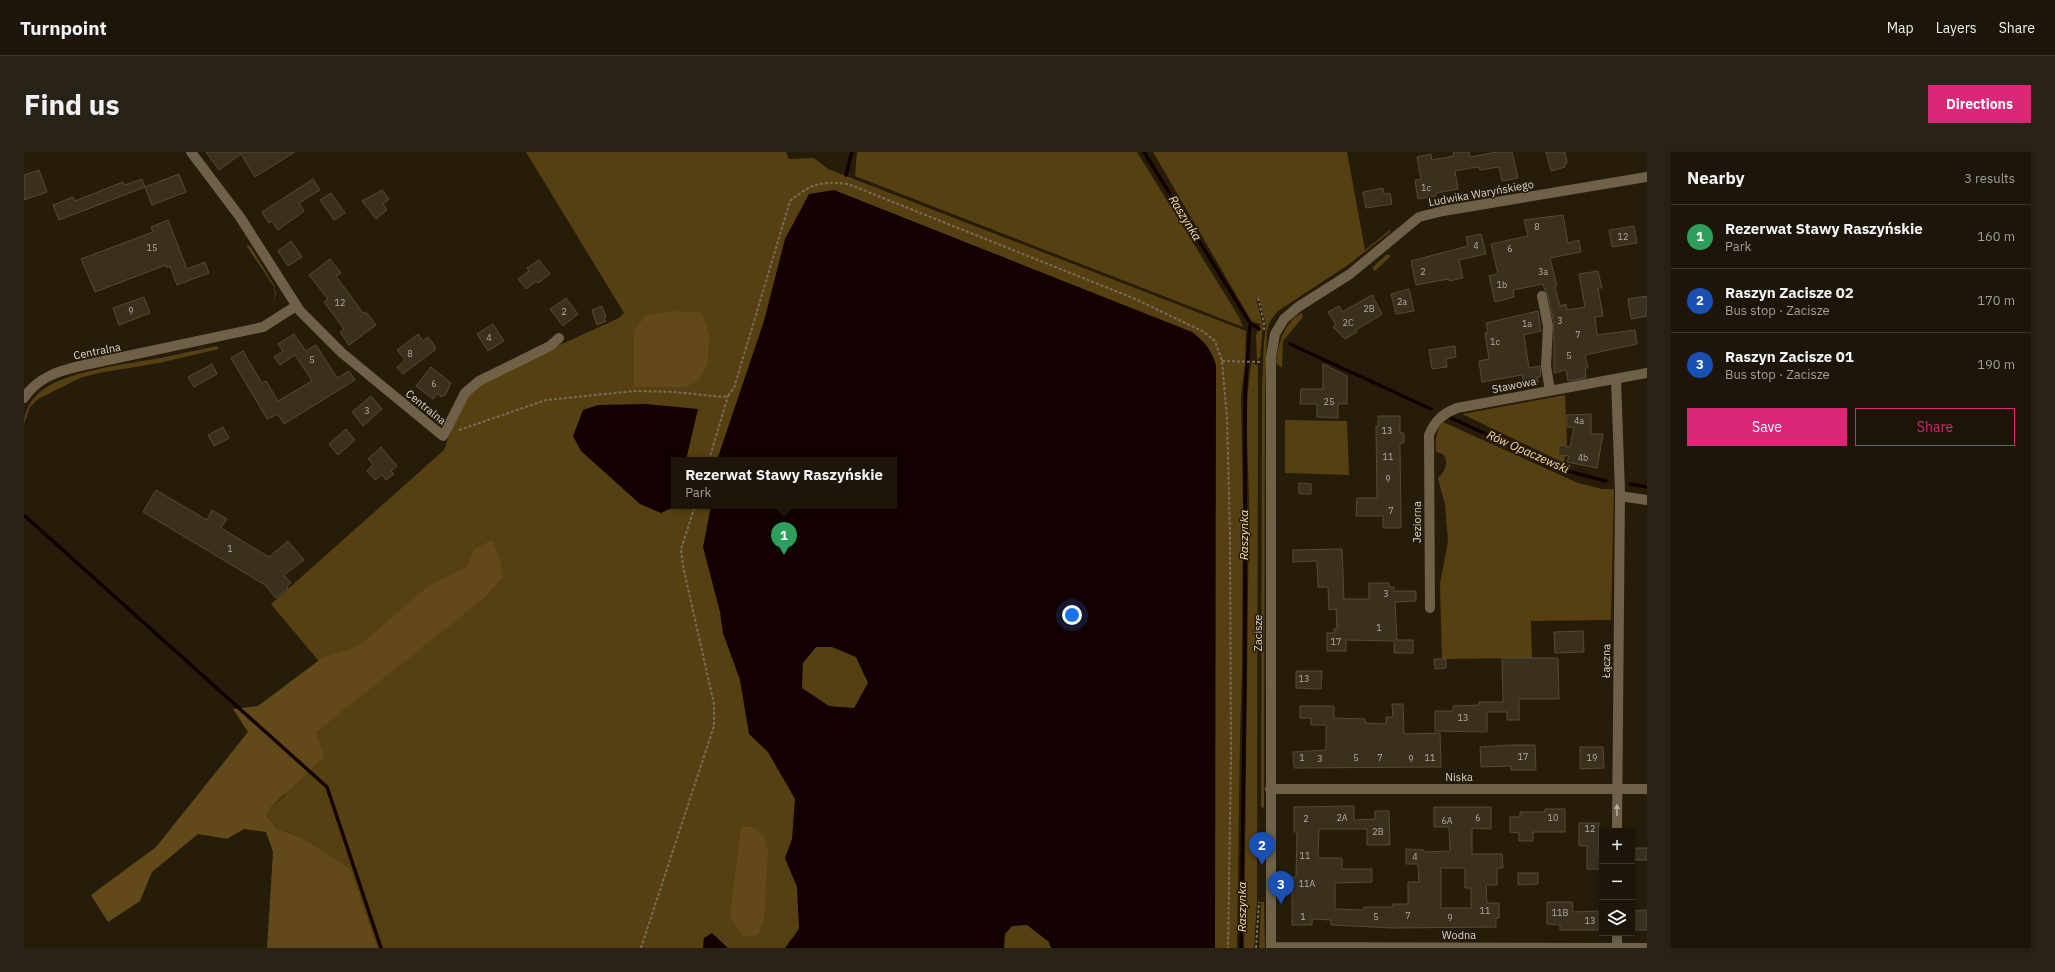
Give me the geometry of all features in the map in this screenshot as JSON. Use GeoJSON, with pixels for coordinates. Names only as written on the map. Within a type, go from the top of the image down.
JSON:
{"type":"FeatureCollection","features":[{"type":"Feature","properties":{"kind":"street","name":"Centralna"},"geometry":{"type":"LineString","coordinates":[[191,152],[242,222],[296,306],[342,353],[443,436],[465,393],[479,381],[550,346],[559,338]]}},
{"type":"Feature","properties":{"kind":"street","name":"Ludwika Waryńskiego"},"geometry":{"type":"LineString","coordinates":[[1282,321],[1298,307],[1350,274],[1421,216],[1647,177]]}},
{"type":"Feature","properties":{"kind":"street"},"geometry":{"type":"LineString","coordinates":[[1542,296],[1548,326],[1546,366],[1550,390]]}},
{"type":"Feature","properties":{"kind":"street","name":"Centralna"},"geometry":{"type":"LineString","coordinates":[[24,398],[37,384],[59,372],[80,366],[263,327],[296,306]]}},
{"type":"Feature","properties":{"kind":"street","name":"Zacisze"},"geometry":{"type":"LineString","coordinates":[[1270,947],[1271,357],[1275,334],[1282,321]]}},
{"type":"Feature","properties":{"kind":"street","name":"Stawowa"},"geometry":{"type":"LineString","coordinates":[[1429,436],[1433,425],[1444,413],[1457,408],[1647,373]]}},
{"type":"Feature","properties":{"kind":"street"},"geometry":{"type":"LineString","coordinates":[[1616,379],[1620,494],[1647,500]]}},
{"type":"Feature","properties":{"kind":"street","name":"Jeziorna"},"geometry":{"type":"LineString","coordinates":[[1429,436],[1430,608]]}},
{"type":"Feature","properties":{"kind":"street","name":"Łączna"},"geometry":{"type":"LineString","coordinates":[[1617,828],[1620,494]]}},
{"type":"Feature","properties":{"kind":"street","name":"Niska"},"geometry":{"type":"LineString","coordinates":[[1270,789],[1647,789]]}},
{"type":"Feature","properties":{"kind":"street"},"geometry":{"type":"LineString","coordinates":[[1617,936],[1617,948]]}},
{"type":"Feature","properties":{"kind":"street","name":"Wodna"},"geometry":{"type":"LineString","coordinates":[[1270,947],[1647,948]]}},
{"type":"Feature","properties":{"kind":"path"},"geometry":{"type":"LineString","coordinates":[[710,457],[728,396],[734,388],[790,201],[803,190],[826,182],[848,184],[1133,298],[1204,332],[1215,341],[1222,361],[1227,418],[1230,543],[1232,757],[1228,948]]}},
{"type":"Feature","properties":{"kind":"path"},"geometry":{"type":"LineString","coordinates":[[1222,361],[1260,362]]}},
{"type":"Feature","properties":{"kind":"path"},"geometry":{"type":"LineString","coordinates":[[443,436],[546,400],[636,391],[674,392],[722,397],[728,396]]}},
{"type":"Feature","properties":{"kind":"path"},"geometry":{"type":"LineString","coordinates":[[641,948],[714,726],[714,704],[683,566],[681,549],[694,509]]}},
{"type":"Feature","properties":{"kind":"shaded area"},"geometry":{"type":"Polygon","coordinates":[[[526,152],[786,152],[789,159],[814,158],[828,169],[1246,331],[1245,365],[1241,395],[1243,506],[1242,668],[1237,948],[370,948],[340,863],[304,839],[276,828],[267,816],[271,807],[285,795],[264,740],[337,683],[271,604],[444,450],[450,433],[457,400],[472,385],[619,318],[624,313],[526,152]]]}},
{"type":"Feature","properties":{"kind":"shaded area"},"geometry":{"type":"Polygon","coordinates":[[[857,152],[1137,152],[1239,317],[1243,327],[855,176],[857,152]]]}},
{"type":"Feature","properties":{"kind":"shaded area"},"geometry":{"type":"Polygon","coordinates":[[[1153,152],[1347,152],[1365,250],[1390,230],[1390,232],[1348,265],[1278,311],[1270,321],[1267,331],[1265,398],[1264,808],[1261,807],[1262,391],[1266,325],[1259,298],[1256,298],[1263,326],[1260,357],[1257,361],[1256,335],[1261,324],[1252,322],[1153,152]]]}},
{"type":"Feature","properties":{"kind":"shaded area"},"geometry":{"type":"Polygon","coordinates":[[[834,190],[1192,332],[1201,339],[1210,350],[1216,365],[1215,948],[1051,948],[1049,942],[1027,925],[1012,926],[1005,934],[1004,948],[785,948],[799,929],[797,887],[785,858],[792,839],[795,799],[768,752],[749,734],[740,680],[723,633],[720,612],[703,547],[710,509],[897,509],[897,457],[718,457],[764,321],[785,239],[809,194],[834,190]],[[816,647],[803,663],[802,688],[829,706],[854,708],[868,683],[856,657],[832,647],[816,647]]]}},
{"type":"Feature","properties":{"kind":"shaded area"},"geometry":{"type":"Polygon","coordinates":[[[246,245],[250,246],[274,285],[276,294],[272,307],[275,295],[274,287],[246,245]]]}},
{"type":"Feature","properties":{"kind":"shaded area"},"geometry":{"type":"Polygon","coordinates":[[[1387,254],[1391,256],[1375,271],[1372,268],[1387,254]]]}},
{"type":"Feature","properties":{"kind":"shaded area"},"geometry":{"type":"Polygon","coordinates":[[[677,311],[702,313],[709,334],[708,364],[698,381],[686,387],[634,387],[634,331],[646,315],[677,311]]]}},
{"type":"Feature","properties":{"kind":"shaded area"},"geometry":{"type":"Polygon","coordinates":[[[1302,313],[1303,317],[1283,341],[1282,368],[1276,363],[1280,342],[1291,321],[1302,313]]]}},
{"type":"Feature","properties":{"kind":"shaded area"},"geometry":{"type":"Polygon","coordinates":[[[217,346],[219,349],[159,363],[99,373],[80,378],[38,399],[30,407],[24,424],[26,411],[33,399],[40,392],[64,379],[97,369],[217,346]]]}},
{"type":"Feature","properties":{"kind":"shaded area"},"geometry":{"type":"Polygon","coordinates":[[[1251,363],[1258,365],[1257,901],[1254,948],[1244,948],[1249,500],[1247,414],[1251,363]]]}},
{"type":"Feature","properties":{"kind":"shaded area"},"geometry":{"type":"Polygon","coordinates":[[[1565,395],[1567,442],[1564,463],[1462,414],[1565,395]]]}},
{"type":"Feature","properties":{"kind":"shaded area"},"geometry":{"type":"Polygon","coordinates":[[[645,404],[698,409],[687,457],[671,457],[671,508],[661,513],[640,504],[581,451],[573,436],[583,410],[598,405],[645,404]]]}},
{"type":"Feature","properties":{"kind":"shaded area"},"geometry":{"type":"Polygon","coordinates":[[[1285,420],[1347,421],[1349,475],[1285,473],[1285,420]]]}},
{"type":"Feature","properties":{"kind":"shaded area"},"geometry":{"type":"Polygon","coordinates":[[[1443,422],[1578,483],[1602,489],[1614,489],[1611,620],[1531,621],[1532,658],[1442,659],[1440,584],[1448,541],[1445,505],[1438,478],[1444,470],[1446,461],[1443,454],[1436,452],[1436,436],[1443,422]]]}},
{"type":"Feature","properties":{"kind":"shaded area"},"geometry":{"type":"Polygon","coordinates":[[[492,540],[499,556],[503,577],[484,598],[316,732],[324,757],[271,807],[267,816],[276,828],[304,839],[350,869],[377,948],[267,948],[273,852],[266,832],[244,829],[227,839],[198,834],[152,872],[140,901],[108,922],[91,895],[156,847],[248,732],[233,709],[258,706],[322,658],[359,646],[427,587],[467,567],[474,549],[492,540]]]}},
{"type":"Feature","properties":{"kind":"shaded area"},"geometry":{"type":"Polygon","coordinates":[[[741,827],[753,827],[764,836],[768,851],[764,921],[758,935],[743,936],[730,917],[741,827]]]}},
{"type":"Feature","properties":{"kind":"shaded area"},"geometry":{"type":"Polygon","coordinates":[[[1261,902],[1264,902],[1265,948],[1259,948],[1261,902]]]}},
{"type":"Feature","properties":{"kind":"shaded area"},"geometry":{"type":"Polygon","coordinates":[[[712,933],[728,948],[703,948],[704,938],[712,933]]]}},
{"type":"Feature","properties":{"kind":"building"},"geometry":{"type":"Polygon","coordinates":[[[206,152],[295,152],[255,177],[241,154],[219,170],[206,152]]]}},
{"type":"Feature","properties":{"kind":"building"},"geometry":{"type":"Polygon","coordinates":[[[1453,152],[1469,152],[1470,157],[1497,152],[1512,152],[1518,178],[1502,181],[1499,167],[1480,170],[1476,167],[1455,171],[1458,189],[1436,193],[1436,196],[1418,199],[1415,180],[1421,179],[1417,157],[1431,154],[1432,160],[1454,156],[1453,152]]]}},
{"type":"Feature","properties":{"kind":"building"},"geometry":{"type":"Polygon","coordinates":[[[1546,152],[1565,152],[1567,163],[1565,164],[1565,167],[1551,171],[1546,152]]]}},
{"type":"Feature","properties":{"kind":"building"},"geometry":{"type":"Polygon","coordinates":[[[39,170],[47,192],[24,200],[24,175],[39,170]]]}},
{"type":"Feature","properties":{"kind":"building"},"geometry":{"type":"Polygon","coordinates":[[[179,174],[186,192],[152,205],[145,187],[179,174]]]}},
{"type":"Feature","properties":{"kind":"building"},"geometry":{"type":"Polygon","coordinates":[[[142,179],[145,187],[59,220],[53,205],[73,197],[75,201],[123,182],[125,185],[142,179]]]}},
{"type":"Feature","properties":{"kind":"building"},"geometry":{"type":"Polygon","coordinates":[[[313,179],[320,190],[299,203],[304,211],[278,230],[272,221],[269,223],[262,212],[313,179]]]}},
{"type":"Feature","properties":{"kind":"building"},"geometry":{"type":"Polygon","coordinates":[[[1383,188],[1384,194],[1390,193],[1392,204],[1366,208],[1363,192],[1383,188]]]}},
{"type":"Feature","properties":{"kind":"building"},"geometry":{"type":"Polygon","coordinates":[[[382,190],[389,199],[383,204],[387,210],[376,219],[362,201],[382,190]]]}},
{"type":"Feature","properties":{"kind":"building"},"geometry":{"type":"Polygon","coordinates":[[[331,193],[345,213],[334,220],[320,200],[331,193]]]}},
{"type":"Feature","properties":{"kind":"building"},"geometry":{"type":"Polygon","coordinates":[[[1563,215],[1568,243],[1579,240],[1581,252],[1550,258],[1560,306],[1566,304],[1567,310],[1585,307],[1579,274],[1598,271],[1602,288],[1598,288],[1603,316],[1595,317],[1597,335],[1635,330],[1637,344],[1585,355],[1588,368],[1585,368],[1586,378],[1568,381],[1566,370],[1554,373],[1554,325],[1548,295],[1543,284],[1513,290],[1514,297],[1495,302],[1489,276],[1498,274],[1491,244],[1528,236],[1524,220],[1563,215]]]}},
{"type":"Feature","properties":{"kind":"building"},"geometry":{"type":"Polygon","coordinates":[[[168,220],[187,269],[205,262],[209,273],[177,285],[170,266],[167,268],[166,265],[95,292],[81,259],[153,232],[151,227],[168,220]]]}},
{"type":"Feature","properties":{"kind":"building"},"geometry":{"type":"Polygon","coordinates":[[[1634,226],[1637,243],[1612,247],[1609,230],[1634,226]]]}},
{"type":"Feature","properties":{"kind":"building"},"geometry":{"type":"Polygon","coordinates":[[[1481,234],[1486,254],[1459,260],[1463,278],[1449,281],[1448,279],[1416,285],[1411,261],[1468,246],[1466,237],[1481,234]]]}},
{"type":"Feature","properties":{"kind":"building"},"geometry":{"type":"Polygon","coordinates":[[[291,241],[302,257],[288,266],[278,251],[291,241]]]}},
{"type":"Feature","properties":{"kind":"building"},"geometry":{"type":"Polygon","coordinates":[[[330,259],[341,273],[336,276],[363,313],[367,313],[376,325],[349,345],[340,332],[344,329],[324,302],[328,299],[309,275],[330,259]]]}},
{"type":"Feature","properties":{"kind":"building"},"geometry":{"type":"Polygon","coordinates":[[[539,260],[550,274],[538,283],[536,281],[526,289],[518,279],[529,271],[527,268],[539,260]]]}},
{"type":"Feature","properties":{"kind":"building"},"geometry":{"type":"Polygon","coordinates":[[[1409,289],[1414,311],[1396,314],[1391,294],[1409,289]]]}},
{"type":"Feature","properties":{"kind":"building"},"geometry":{"type":"Polygon","coordinates":[[[1372,295],[1382,314],[1356,330],[1357,332],[1345,339],[1333,327],[1336,325],[1328,312],[1339,306],[1342,312],[1372,295]]]}},
{"type":"Feature","properties":{"kind":"building"},"geometry":{"type":"Polygon","coordinates":[[[1647,296],[1647,316],[1631,319],[1628,299],[1647,296]]]}},
{"type":"Feature","properties":{"kind":"building"},"geometry":{"type":"Polygon","coordinates":[[[144,297],[150,313],[119,325],[113,308],[144,297]]]}},
{"type":"Feature","properties":{"kind":"building"},"geometry":{"type":"Polygon","coordinates":[[[566,298],[578,314],[563,326],[550,309],[566,298]]]}},
{"type":"Feature","properties":{"kind":"building"},"geometry":{"type":"Polygon","coordinates":[[[602,306],[606,321],[597,325],[592,310],[602,306]]]}},
{"type":"Feature","properties":{"kind":"building"},"geometry":{"type":"Polygon","coordinates":[[[1538,311],[1541,331],[1524,335],[1529,368],[1540,366],[1541,376],[1537,377],[1538,382],[1524,384],[1522,375],[1482,382],[1479,361],[1489,359],[1485,333],[1488,333],[1486,323],[1538,311]]]}},
{"type":"Feature","properties":{"kind":"building"},"geometry":{"type":"Polygon","coordinates":[[[493,324],[504,341],[488,351],[477,334],[493,324]]]}},
{"type":"Feature","properties":{"kind":"building"},"geometry":{"type":"Polygon","coordinates":[[[294,334],[306,351],[316,345],[337,378],[349,371],[355,380],[284,424],[278,414],[267,419],[231,358],[243,351],[262,383],[266,381],[278,401],[312,381],[295,355],[280,365],[274,357],[283,351],[278,344],[294,334]]]}},
{"type":"Feature","properties":{"kind":"building"},"geometry":{"type":"Polygon","coordinates":[[[418,334],[423,341],[428,337],[435,346],[435,350],[403,374],[397,367],[405,360],[397,350],[418,334]]]}},
{"type":"Feature","properties":{"kind":"building"},"geometry":{"type":"Polygon","coordinates":[[[1455,346],[1456,357],[1446,359],[1447,367],[1432,369],[1429,350],[1455,346]]]}},
{"type":"Feature","properties":{"kind":"building"},"geometry":{"type":"Polygon","coordinates":[[[212,364],[217,374],[194,387],[188,377],[212,364]]]}},
{"type":"Feature","properties":{"kind":"building"},"geometry":{"type":"Polygon","coordinates":[[[1323,364],[1347,376],[1347,404],[1338,404],[1338,418],[1317,417],[1317,404],[1300,404],[1301,389],[1323,389],[1323,364]]]}},
{"type":"Feature","properties":{"kind":"building"},"geometry":{"type":"Polygon","coordinates":[[[431,367],[451,383],[446,394],[441,397],[438,393],[433,399],[416,386],[431,367]]]}},
{"type":"Feature","properties":{"kind":"building"},"geometry":{"type":"Polygon","coordinates":[[[371,396],[382,409],[363,426],[352,412],[371,396]]]}},
{"type":"Feature","properties":{"kind":"building"},"geometry":{"type":"Polygon","coordinates":[[[1591,414],[1591,434],[1603,434],[1597,468],[1567,462],[1569,456],[1558,455],[1559,445],[1570,447],[1574,427],[1567,427],[1567,415],[1591,414]]]}},
{"type":"Feature","properties":{"kind":"building"},"geometry":{"type":"Polygon","coordinates":[[[1378,416],[1400,416],[1400,433],[1404,433],[1404,443],[1400,443],[1401,528],[1383,528],[1383,516],[1356,516],[1357,498],[1377,498],[1376,426],[1378,426],[1378,416]]]}},
{"type":"Feature","properties":{"kind":"building"},"geometry":{"type":"Polygon","coordinates":[[[223,427],[229,438],[214,446],[208,435],[223,427]]]}},
{"type":"Feature","properties":{"kind":"building"},"geometry":{"type":"Polygon","coordinates":[[[346,429],[355,440],[338,455],[329,444],[346,429]]]}},
{"type":"Feature","properties":{"kind":"building"},"geometry":{"type":"Polygon","coordinates":[[[381,447],[397,466],[391,471],[394,474],[386,480],[382,475],[375,480],[367,471],[373,464],[368,459],[381,447]]]}},
{"type":"Feature","properties":{"kind":"building"},"geometry":{"type":"Polygon","coordinates":[[[1299,483],[1311,484],[1311,494],[1299,494],[1299,483]]]}},
{"type":"Feature","properties":{"kind":"building"},"geometry":{"type":"Polygon","coordinates":[[[156,490],[207,520],[212,510],[227,519],[221,528],[269,557],[288,541],[304,560],[284,575],[291,583],[287,586],[288,588],[276,598],[265,585],[143,512],[156,490]]]}},
{"type":"Feature","properties":{"kind":"building"},"geometry":{"type":"Polygon","coordinates":[[[1342,549],[1344,599],[1369,599],[1369,583],[1389,583],[1389,587],[1394,587],[1394,591],[1416,591],[1416,601],[1395,602],[1397,640],[1413,640],[1413,653],[1394,653],[1394,641],[1346,640],[1346,651],[1327,651],[1327,633],[1334,633],[1334,629],[1337,629],[1336,609],[1329,610],[1328,587],[1318,587],[1317,561],[1293,562],[1293,550],[1342,549]]]}},
{"type":"Feature","properties":{"kind":"building"},"geometry":{"type":"Polygon","coordinates":[[[1583,631],[1584,652],[1555,653],[1554,632],[1583,631]]]}},
{"type":"Feature","properties":{"kind":"building"},"geometry":{"type":"Polygon","coordinates":[[[1502,658],[1558,658],[1559,699],[1519,699],[1519,720],[1507,720],[1507,712],[1487,712],[1487,732],[1435,731],[1435,711],[1453,711],[1453,706],[1479,705],[1479,702],[1503,702],[1502,658]]]}},
{"type":"Feature","properties":{"kind":"building"},"geometry":{"type":"Polygon","coordinates":[[[1434,659],[1446,659],[1446,668],[1435,669],[1434,659]]]}},
{"type":"Feature","properties":{"kind":"building"},"geometry":{"type":"Polygon","coordinates":[[[1296,671],[1322,671],[1321,689],[1296,688],[1296,671]]]}},
{"type":"Feature","properties":{"kind":"building"},"geometry":{"type":"Polygon","coordinates":[[[1392,704],[1403,704],[1404,734],[1440,733],[1441,767],[1294,768],[1293,752],[1326,750],[1326,725],[1311,725],[1311,718],[1300,718],[1300,706],[1334,706],[1334,718],[1365,719],[1365,723],[1386,724],[1386,717],[1393,717],[1392,704]]]}},
{"type":"Feature","properties":{"kind":"building"},"geometry":{"type":"Polygon","coordinates":[[[1535,745],[1536,770],[1511,770],[1511,766],[1481,767],[1480,747],[1535,745]]]}},
{"type":"Feature","properties":{"kind":"building"},"geometry":{"type":"Polygon","coordinates":[[[1580,747],[1603,747],[1604,768],[1580,769],[1580,747]]]}},
{"type":"Feature","properties":{"kind":"building"},"geometry":{"type":"Polygon","coordinates":[[[1354,806],[1354,820],[1375,819],[1375,811],[1389,811],[1390,845],[1367,845],[1367,829],[1319,829],[1318,858],[1342,858],[1342,869],[1372,869],[1372,882],[1335,883],[1335,909],[1364,910],[1364,907],[1393,907],[1393,904],[1408,904],[1408,882],[1419,882],[1418,864],[1406,864],[1406,849],[1424,850],[1424,852],[1450,851],[1449,827],[1434,827],[1434,807],[1491,807],[1491,829],[1472,828],[1472,854],[1502,854],[1503,868],[1497,868],[1497,885],[1486,885],[1487,903],[1499,903],[1499,918],[1496,918],[1496,927],[1393,928],[1331,925],[1331,920],[1312,919],[1312,925],[1292,925],[1292,877],[1296,877],[1297,832],[1294,832],[1294,807],[1354,806]],[[1441,868],[1441,908],[1471,908],[1471,888],[1465,888],[1465,868],[1441,868]]]}},
{"type":"Feature","properties":{"kind":"building"},"geometry":{"type":"Polygon","coordinates":[[[1545,809],[1565,809],[1565,832],[1533,832],[1533,841],[1519,841],[1519,833],[1510,832],[1510,817],[1520,817],[1520,812],[1545,812],[1545,809]]]}},
{"type":"Feature","properties":{"kind":"building"},"geometry":{"type":"Polygon","coordinates":[[[1579,823],[1599,823],[1599,869],[1587,869],[1587,846],[1579,846],[1579,823]]]}},
{"type":"Feature","properties":{"kind":"building"},"geometry":{"type":"Polygon","coordinates":[[[1635,848],[1647,848],[1647,860],[1635,860],[1635,848]]]}},
{"type":"Feature","properties":{"kind":"building"},"geometry":{"type":"Polygon","coordinates":[[[1518,873],[1538,873],[1538,884],[1518,885],[1518,873]]]}},
{"type":"Feature","properties":{"kind":"building"},"geometry":{"type":"Polygon","coordinates":[[[1547,902],[1572,902],[1573,912],[1599,911],[1599,930],[1560,930],[1560,925],[1547,924],[1547,902]]]}},
{"type":"Feature","properties":{"kind":"building"},"geometry":{"type":"Polygon","coordinates":[[[1647,910],[1647,930],[1635,930],[1635,911],[1647,910]]]}},
{"type":"Feature","properties":{"kind":"waterway"},"geometry":{"type":"LineString","coordinates":[[846,175],[852,152]]}},
{"type":"Feature","properties":{"kind":"waterway","name":"Raszynka"},"geometry":{"type":"LineString","coordinates":[[1144,152],[1250,323],[1245,394],[1245,669],[1241,948]]}},
{"type":"Feature","properties":{"kind":"waterway","name":"Rów Opaczewski"},"geometry":{"type":"LineString","coordinates":[[1250,323],[1259,329]]}},
{"type":"Feature","properties":{"kind":"waterway","name":"Rów Opaczewski"},"geometry":{"type":"LineString","coordinates":[[1290,344],[1431,409]]}},
{"type":"Feature","properties":{"kind":"waterway","name":"Rów Opaczewski"},"geometry":{"type":"LineString","coordinates":[[1451,418],[1568,471],[1606,481]]}},
{"type":"Feature","properties":{"kind":"waterway","name":"Rów Opaczewski"},"geometry":{"type":"LineString","coordinates":[[1630,484],[1647,487]]}},
{"type":"Feature","properties":{"kind":"waterway"},"geometry":{"type":"LineString","coordinates":[[25,516],[327,787],[381,948]]}},
{"type":"Feature","properties":{"kind":"place","name":"Rezerwat Stawy Raszyńskie"},"geometry":{"type":"Point","coordinates":[784,555]}},
{"type":"Feature","properties":{"kind":"place","name":"Raszyn Zacisze 02"},"geometry":{"type":"Point","coordinates":[1262,865]}},
{"type":"Feature","properties":{"kind":"place","name":"Raszyn Zacisze 01"},"geometry":{"type":"Point","coordinates":[1281,904]}}]}
